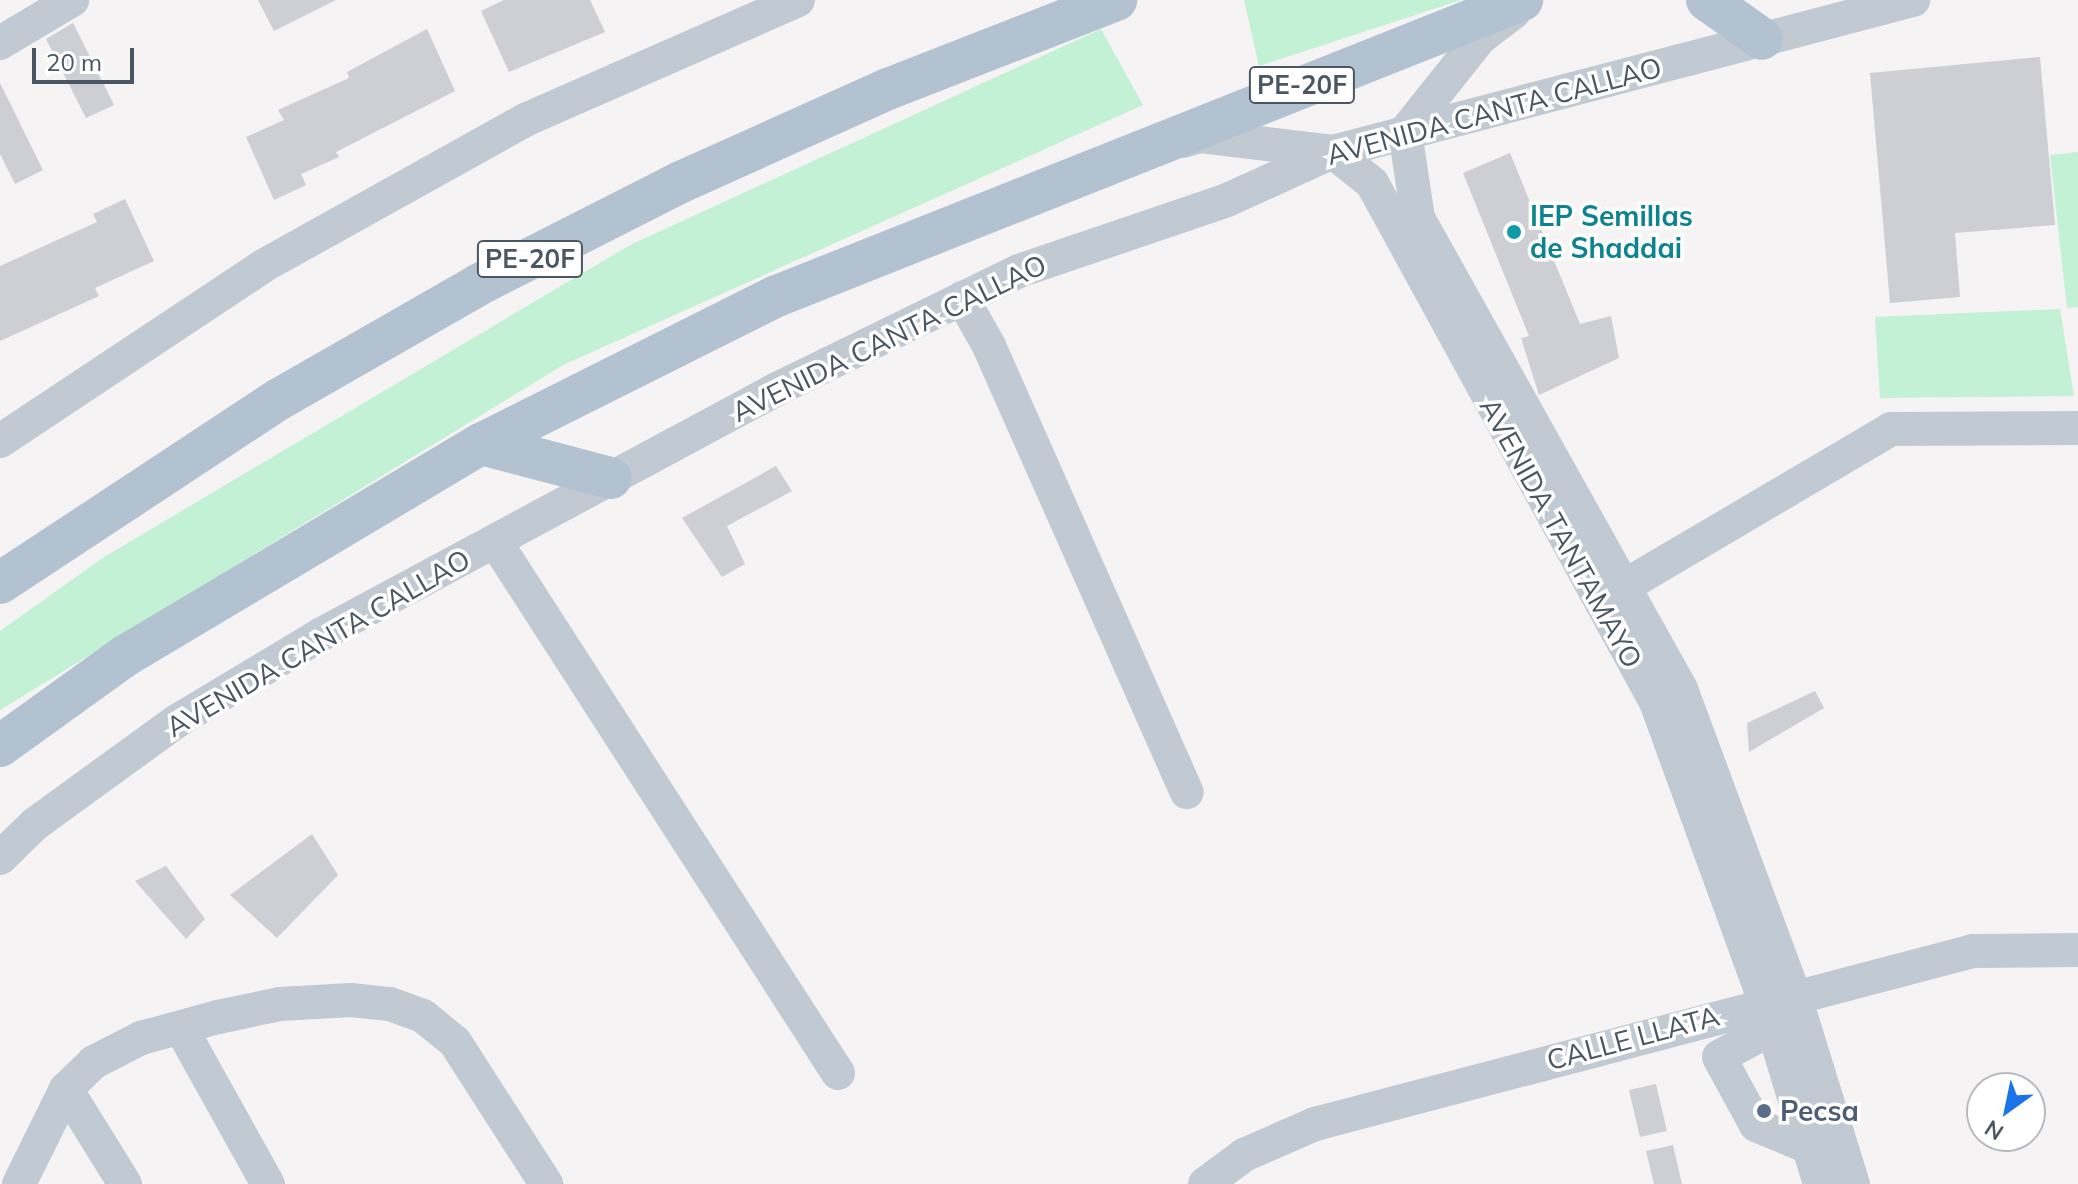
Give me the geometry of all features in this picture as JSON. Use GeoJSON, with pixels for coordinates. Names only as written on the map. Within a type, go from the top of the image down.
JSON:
{"type":"FeatureCollection","features":[{"type":"Feature","properties":{"kind":"main road","name":"PE-20F"},"geometry":{"type":"LineString","coordinates":[[0,746],[125,656],[481,444],[777,296],[1083,170],[1522,0]]}},
{"type":"Feature","properties":{"kind":"main road"},"geometry":{"type":"LineString","coordinates":[[1707,0],[1762,39]]}},
{"type":"Feature","properties":{"kind":"main road","name":"PE-20F"},"geometry":{"type":"LineString","coordinates":[[0,583],[281,398],[478,285],[777,139],[1104,2]]}},
{"type":"Feature","properties":{"kind":"main road"},"geometry":{"type":"LineString","coordinates":[[481,444],[611,478]]}},
{"type":"Feature","properties":{"kind":"street"},"geometry":{"type":"LineString","coordinates":[[0,43],[72,0]]}},
{"type":"Feature","properties":{"kind":"street"},"geometry":{"type":"LineString","coordinates":[[1405,132],[1480,38],[1530,0]]}},
{"type":"Feature","properties":{"kind":"street","name":"AVENIDA CANTA CALLAO"},"geometry":{"type":"LineString","coordinates":[[0,858],[35,824],[177,721],[320,635],[611,478],[1019,271],[1227,200],[1333,152],[1913,0]]}},
{"type":"Feature","properties":{"kind":"street"},"geometry":{"type":"LineString","coordinates":[[0,441],[263,266],[512,127],[794,1]]}},
{"type":"Feature","properties":{"kind":"street","name":"AVENIDA TANTAMAYO"},"geometry":{"type":"LineString","coordinates":[[1405,132],[1418,218],[1681,689],[1778,1009],[1820,1184]]}},
{"type":"Feature","properties":{"kind":"street"},"geometry":{"type":"LineString","coordinates":[[1083,170],[1201,136],[1333,152]]}},
{"type":"Feature","properties":{"kind":"street","name":"AVENIDA TANTAMAYO"},"geometry":{"type":"LineString","coordinates":[[1333,152],[1372,183],[1656,702],[1778,1009],[1853,1184]]}},
{"type":"Feature","properties":{"kind":"street"},"geometry":{"type":"LineString","coordinates":[[962,298],[989,346],[1187,792]]}},
{"type":"Feature","properties":{"kind":"street"},"geometry":{"type":"LineString","coordinates":[[1623,587],[1891,429],[2078,428]]}},
{"type":"Feature","properties":{"kind":"street"},"geometry":{"type":"LineString","coordinates":[[495,541],[838,1073]]}},
{"type":"Feature","properties":{"kind":"street","name":"CALLE LLATA"},"geometry":{"type":"LineString","coordinates":[[1205,1184],[1244,1155],[1315,1124],[1778,1009],[1973,951],[2078,950]]}},
{"type":"Feature","properties":{"kind":"street"},"geometry":{"type":"LineString","coordinates":[[19,1184],[66,1089],[94,1062],[141,1038],[280,1004],[351,1000],[390,1004],[423,1016],[455,1042],[546,1184]]}},
{"type":"Feature","properties":{"kind":"street"},"geometry":{"type":"LineString","coordinates":[[1778,1009],[1719,1057],[1756,1125],[1811,1148]]}},
{"type":"Feature","properties":{"kind":"street"},"geometry":{"type":"LineString","coordinates":[[181,1028],[268,1184]]}},
{"type":"Feature","properties":{"kind":"street"},"geometry":{"type":"LineString","coordinates":[[66,1089],[125,1184]]}},
{"type":"Feature","properties":{"kind":"green space"},"geometry":{"type":"Polygon","coordinates":[[[1244,0],[1461,0],[1259,66],[1244,0]]]}},
{"type":"Feature","properties":{"kind":"green space"},"geometry":{"type":"Polygon","coordinates":[[[1101,29],[1143,105],[563,365],[0,710],[0,631],[104,557],[630,245],[1101,29]]]}},
{"type":"Feature","properties":{"kind":"green space"},"geometry":{"type":"Polygon","coordinates":[[[2078,152],[2078,307],[2067,308],[2050,155],[2078,152]]]}},
{"type":"Feature","properties":{"kind":"green space"},"geometry":{"type":"Polygon","coordinates":[[[2060,309],[2074,396],[1880,398],[1875,317],[2060,309]]]}},
{"type":"Feature","properties":{"kind":"building"},"geometry":{"type":"Polygon","coordinates":[[[258,0],[336,0],[274,31],[258,0]]]}},
{"type":"Feature","properties":{"kind":"building"},"geometry":{"type":"Polygon","coordinates":[[[504,0],[590,0],[605,32],[509,72],[481,11],[504,0]]]}},
{"type":"Feature","properties":{"kind":"building"},"geometry":{"type":"Polygon","coordinates":[[[73,23],[114,105],[86,118],[46,39],[73,23]]]}},
{"type":"Feature","properties":{"kind":"building"},"geometry":{"type":"Polygon","coordinates":[[[427,29],[455,91],[336,152],[339,157],[301,174],[306,185],[274,200],[246,137],[284,120],[278,110],[349,78],[347,72],[427,29]]]}},
{"type":"Feature","properties":{"kind":"building"},"geometry":{"type":"Polygon","coordinates":[[[2040,57],[2055,225],[1955,233],[1960,297],[1890,303],[1870,73],[2040,57]]]}},
{"type":"Feature","properties":{"kind":"building"},"geometry":{"type":"Polygon","coordinates":[[[0,83],[43,170],[15,184],[0,154],[0,83]]]}},
{"type":"Feature","properties":{"kind":"building"},"geometry":{"type":"Polygon","coordinates":[[[1510,153],[1580,324],[1611,316],[1619,358],[1539,395],[1521,338],[1529,336],[1463,173],[1510,153]]]}},
{"type":"Feature","properties":{"kind":"building"},"geometry":{"type":"Polygon","coordinates":[[[125,199],[154,261],[95,288],[99,296],[0,341],[0,266],[97,222],[93,214],[125,199]]]}},
{"type":"Feature","properties":{"kind":"building"},"geometry":{"type":"Polygon","coordinates":[[[776,466],[792,491],[727,526],[745,564],[722,577],[682,518],[776,466]]]}},
{"type":"Feature","properties":{"kind":"building"},"geometry":{"type":"Polygon","coordinates":[[[1815,691],[1824,708],[1749,752],[1747,723],[1815,691]]]}},
{"type":"Feature","properties":{"kind":"building"},"geometry":{"type":"Polygon","coordinates":[[[312,834],[338,875],[277,938],[230,895],[312,834]]]}},
{"type":"Feature","properties":{"kind":"building"},"geometry":{"type":"Polygon","coordinates":[[[166,866],[205,919],[186,939],[135,881],[166,866]]]}},
{"type":"Feature","properties":{"kind":"building"},"geometry":{"type":"Polygon","coordinates":[[[1656,1084],[1667,1131],[1640,1137],[1629,1090],[1656,1084]]]}},
{"type":"Feature","properties":{"kind":"building"},"geometry":{"type":"Polygon","coordinates":[[[1673,1145],[1682,1184],[1654,1184],[1646,1151],[1673,1145]]]}},
{"type":"Feature","properties":{"kind":"place","name":"IEP Semillas de Shaddai"},"geometry":{"type":"Point","coordinates":[1514,232]}},
{"type":"Feature","properties":{"kind":"place","name":"Pecsa"},"geometry":{"type":"Point","coordinates":[1764,1111]}}]}
